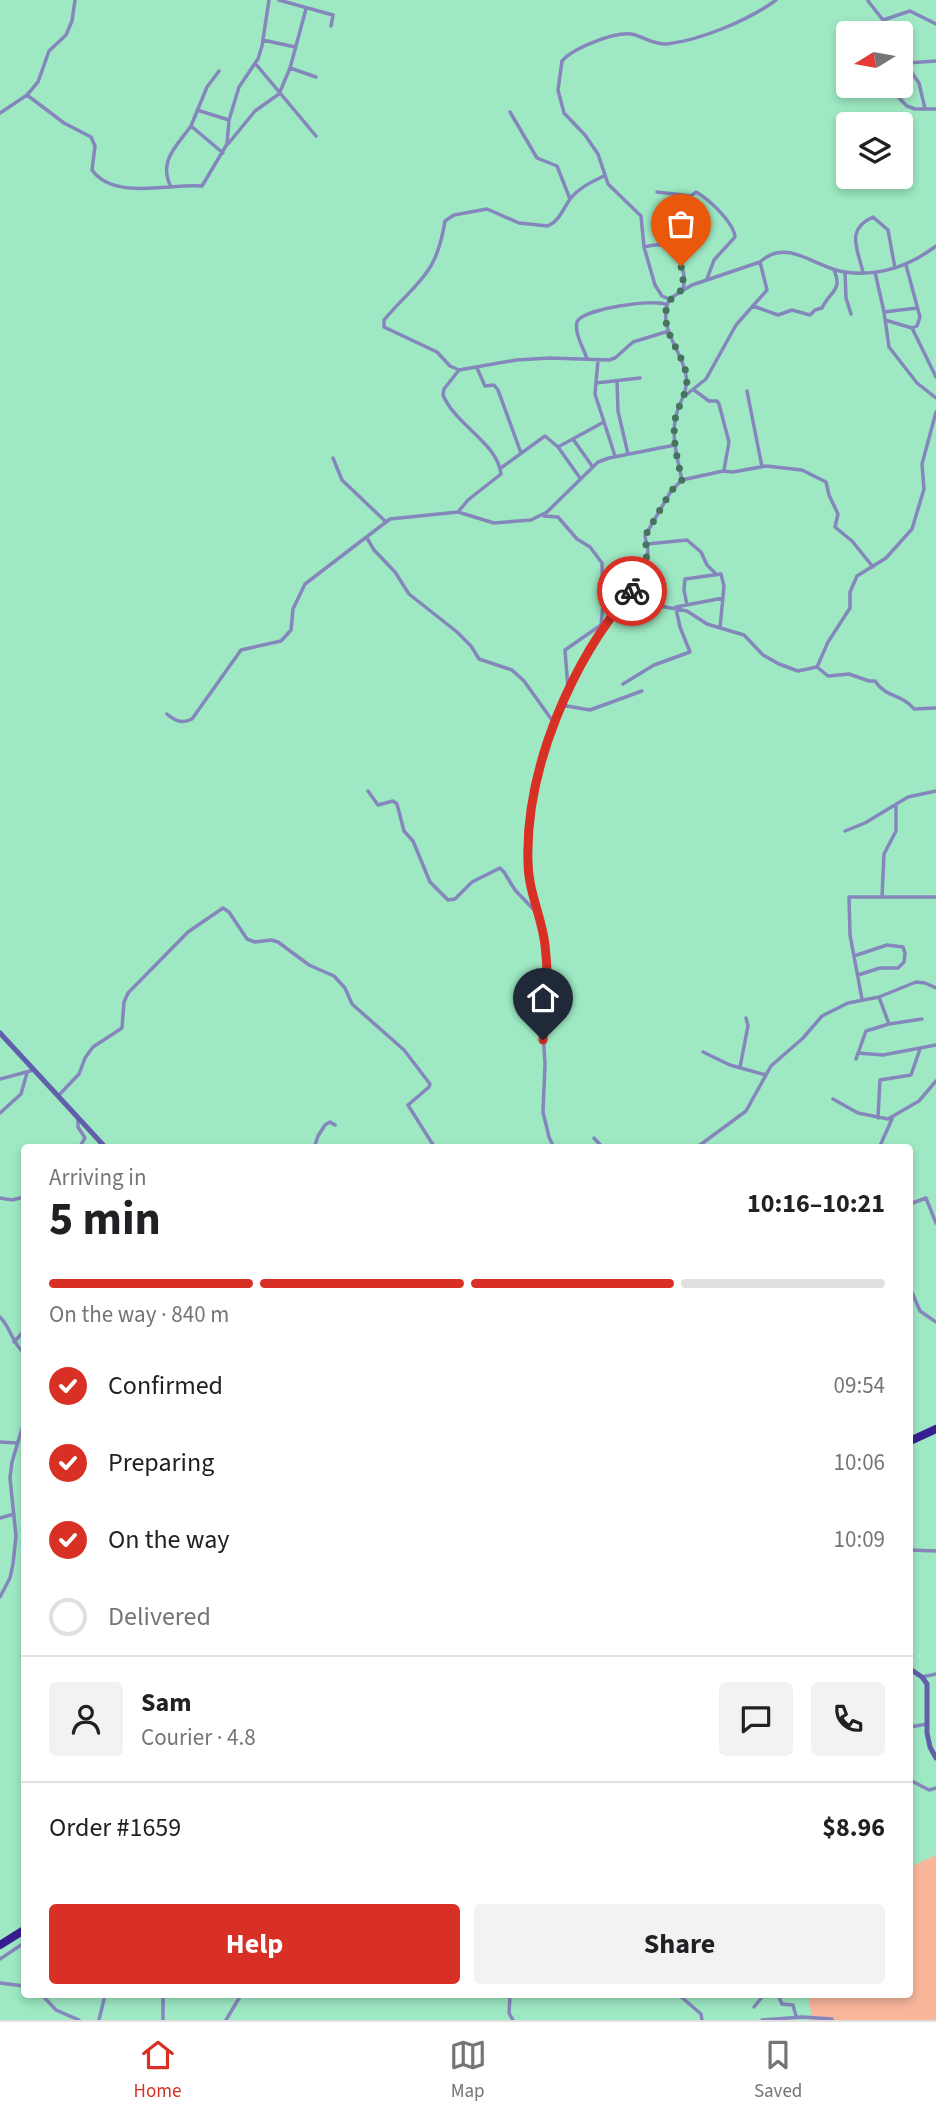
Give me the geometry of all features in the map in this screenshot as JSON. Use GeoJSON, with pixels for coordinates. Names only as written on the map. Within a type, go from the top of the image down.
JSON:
{"type":"FeatureCollection","features":[{"type":"Feature","properties":{"kind":"highway"},"geometry":{"type":"LineString","coordinates":[[913,1440],[936,1429]]}},
{"type":"Feature","properties":{"kind":"highway"},"geometry":{"type":"LineString","coordinates":[[0,1945],[21,1932]]}},
{"type":"Feature","properties":{"kind":"main road"},"geometry":{"type":"LineString","coordinates":[[0,1032],[102,1144]]}},
{"type":"Feature","properties":{"kind":"main road"},"geometry":{"type":"LineString","coordinates":[[913,1671],[927,1684],[927,1724],[930,1747],[936,1758]]}},
{"type":"Feature","properties":{"kind":"street"},"geometry":{"type":"LineString","coordinates":[[228,145],[229,120],[239,87],[255,63],[263,40],[269,0]]}},
{"type":"Feature","properties":{"kind":"street"},"geometry":{"type":"LineString","coordinates":[[279,0],[333,15],[331,26]]}},
{"type":"Feature","properties":{"kind":"street"},"geometry":{"type":"LineString","coordinates":[[669,299],[662,296],[655,285],[644,247],[641,216],[611,188],[604,176],[598,154],[563,109],[558,82],[562,61],[578,48],[624,34],[664,44],[714,32],[776,0]]}},
{"type":"Feature","properties":{"kind":"street"},"geometry":{"type":"LineString","coordinates":[[0,113],[27,94],[38,82],[49,51],[66,35],[72,21],[74,1]]}},
{"type":"Feature","properties":{"kind":"street"},"geometry":{"type":"LineString","coordinates":[[868,1],[883,20],[909,11],[936,24]]}},
{"type":"Feature","properties":{"kind":"street"},"geometry":{"type":"LineString","coordinates":[[27,94],[64,123],[91,137],[95,146],[92,162],[95,174],[117,185],[157,190],[202,186],[254,111],[279,94],[290,68],[306,9]]}},
{"type":"Feature","properties":{"kind":"street"},"geometry":{"type":"LineString","coordinates":[[263,40],[295,47]]}},
{"type":"Feature","properties":{"kind":"street"},"geometry":{"type":"LineString","coordinates":[[914,62],[936,61]]}},
{"type":"Feature","properties":{"kind":"street"},"geometry":{"type":"LineString","coordinates":[[255,63],[316,136]]}},
{"type":"Feature","properties":{"kind":"street"},"geometry":{"type":"LineString","coordinates":[[290,68],[316,76]]}},
{"type":"Feature","properties":{"kind":"street"},"geometry":{"type":"LineString","coordinates":[[171,187],[165,167],[169,156],[191,126],[207,87],[219,71]]}},
{"type":"Feature","properties":{"kind":"street"},"geometry":{"type":"LineString","coordinates":[[914,74],[919,82],[925,109]]}},
{"type":"Feature","properties":{"kind":"street"},"geometry":{"type":"LineString","coordinates":[[899,98],[915,109],[936,109]]}},
{"type":"Feature","properties":{"kind":"street"},"geometry":{"type":"LineString","coordinates":[[197,110],[229,120]]}},
{"type":"Feature","properties":{"kind":"street"},"geometry":{"type":"LineString","coordinates":[[510,112],[537,158],[553,163],[561,170],[570,199]]}},
{"type":"Feature","properties":{"kind":"street"},"geometry":{"type":"LineString","coordinates":[[191,126],[223,153]]}},
{"type":"Feature","properties":{"kind":"street"},"geometry":{"type":"LineString","coordinates":[[604,176],[583,187],[570,199],[554,223],[543,227],[519,223],[487,209],[454,215],[445,221],[440,249],[432,267],[383,324],[386,329],[440,354],[450,366],[459,370],[516,359],[615,358],[633,342],[669,331]]}},
{"type":"Feature","properties":{"kind":"street"},"geometry":{"type":"LineString","coordinates":[[657,192],[691,196],[696,192],[733,228],[735,237],[713,260],[707,279]]}},
{"type":"Feature","properties":{"kind":"street"},"geometry":{"type":"LineString","coordinates":[[863,273],[855,239],[868,218],[873,217],[888,230],[895,268]]}},
{"type":"Feature","properties":{"kind":"street"},"geometry":{"type":"LineString","coordinates":[[644,247],[661,245],[673,252],[682,270],[685,284],[683,289]]}},
{"type":"Feature","properties":{"kind":"street"},"geometry":{"type":"LineString","coordinates":[[682,480],[675,445],[675,420],[687,384],[686,371],[666,317],[669,299],[683,289],[760,262],[770,254],[786,251],[834,270],[863,273],[906,265],[936,246]]}},
{"type":"Feature","properties":{"kind":"street"},"geometry":{"type":"LineString","coordinates":[[685,396],[706,379],[736,325],[767,290],[760,262]]}},
{"type":"Feature","properties":{"kind":"street"},"geometry":{"type":"LineString","coordinates":[[885,320],[912,328],[918,326],[918,308],[906,265]]}},
{"type":"Feature","properties":{"kind":"street"},"geometry":{"type":"LineString","coordinates":[[753,306],[778,315],[793,310],[810,315],[815,310],[822,309],[836,288],[838,283],[834,270]]}},
{"type":"Feature","properties":{"kind":"street"},"geometry":{"type":"LineString","coordinates":[[845,272],[846,298],[851,314]]}},
{"type":"Feature","properties":{"kind":"street"},"geometry":{"type":"LineString","coordinates":[[875,272],[888,344],[894,357],[917,383],[936,398]]}},
{"type":"Feature","properties":{"kind":"street"},"geometry":{"type":"LineString","coordinates":[[587,360],[577,330],[580,318],[595,311],[617,307],[654,302],[667,305]]}},
{"type":"Feature","properties":{"kind":"street"},"geometry":{"type":"LineString","coordinates":[[884,312],[918,308]]}},
{"type":"Feature","properties":{"kind":"street"},"geometry":{"type":"LineString","coordinates":[[912,328],[936,377]]}},
{"type":"Feature","properties":{"kind":"street"},"geometry":{"type":"LineString","coordinates":[[598,360],[595,394],[615,456]]}},
{"type":"Feature","properties":{"kind":"street"},"geometry":{"type":"LineString","coordinates":[[477,367],[485,386],[494,385],[498,390],[521,453]]}},
{"type":"Feature","properties":{"kind":"street"},"geometry":{"type":"LineString","coordinates":[[458,512],[468,500],[499,476],[500,469],[486,444],[461,422],[443,395],[459,370]]}},
{"type":"Feature","properties":{"kind":"street"},"geometry":{"type":"LineString","coordinates":[[596,383],[640,378]]}},
{"type":"Feature","properties":{"kind":"street"},"geometry":{"type":"LineString","coordinates":[[617,380],[618,411],[628,454]]}},
{"type":"Feature","properties":{"kind":"street"},"geometry":{"type":"LineString","coordinates":[[694,390],[719,404],[729,442],[723,471]]}},
{"type":"Feature","properties":{"kind":"street"},"geometry":{"type":"LineString","coordinates":[[747,390],[762,467]]}},
{"type":"Feature","properties":{"kind":"street"},"geometry":{"type":"LineString","coordinates":[[817,667],[828,642],[850,608],[850,592],[856,577],[892,552],[911,532],[916,522],[924,489],[922,464],[936,412]]}},
{"type":"Feature","properties":{"kind":"street"},"geometry":{"type":"LineString","coordinates":[[558,447],[603,422]]}},
{"type":"Feature","properties":{"kind":"street"},"geometry":{"type":"LineString","coordinates":[[500,469],[545,436],[558,447],[580,478]]}},
{"type":"Feature","properties":{"kind":"street"},"geometry":{"type":"LineString","coordinates":[[573,439],[592,466]]}},
{"type":"Feature","properties":{"kind":"street"},"geometry":{"type":"LineString","coordinates":[[542,516],[592,466],[615,456],[675,445]]}},
{"type":"Feature","properties":{"kind":"street"},"geometry":{"type":"LineString","coordinates":[[332,458],[342,480],[386,521]]}},
{"type":"Feature","properties":{"kind":"street"},"geometry":{"type":"LineString","coordinates":[[552,1144],[543,1112],[543,1031],[548,1005],[546,949],[530,885],[527,844],[534,785],[561,705],[606,622],[645,574],[648,556],[645,534],[671,491],[682,480],[723,471],[762,467],[803,470],[826,482],[838,514],[835,527],[852,541],[873,567]]}},
{"type":"Feature","properties":{"kind":"street"},"geometry":{"type":"LineString","coordinates":[[167,714],[176,721],[192,719],[241,650],[281,641],[291,630],[293,609],[305,584],[368,538],[386,521],[396,517],[458,512],[494,523],[523,521],[542,516],[558,517],[590,547],[602,564],[601,625]]}},
{"type":"Feature","properties":{"kind":"street"},"geometry":{"type":"LineString","coordinates":[[368,538],[374,550],[395,572],[409,594],[457,632],[479,659],[512,670],[524,681],[554,723]]}},
{"type":"Feature","properties":{"kind":"street"},"geometry":{"type":"LineString","coordinates":[[647,544],[687,541],[701,552],[707,565],[722,577],[720,628]]}},
{"type":"Feature","properties":{"kind":"street"},"geometry":{"type":"LineString","coordinates":[[687,605],[685,579],[716,573]]}},
{"type":"Feature","properties":{"kind":"street"},"geometry":{"type":"LineString","coordinates":[[675,608],[723,598]]}},
{"type":"Feature","properties":{"kind":"street"},"geometry":{"type":"LineString","coordinates":[[621,604],[638,602],[690,612],[703,623],[744,635],[763,655],[787,667],[798,671],[817,667]]}},
{"type":"Feature","properties":{"kind":"street"},"geometry":{"type":"LineString","coordinates":[[623,684],[654,665],[691,652],[675,608]]}},
{"type":"Feature","properties":{"kind":"street"},"geometry":{"type":"LineString","coordinates":[[569,691],[565,650],[606,622]]}},
{"type":"Feature","properties":{"kind":"street"},"geometry":{"type":"LineString","coordinates":[[817,667],[828,676],[849,674],[876,681],[881,689],[906,700],[914,709],[936,708]]}},
{"type":"Feature","properties":{"kind":"street"},"geometry":{"type":"LineString","coordinates":[[561,705],[590,710],[642,691]]}},
{"type":"Feature","properties":{"kind":"street"},"geometry":{"type":"LineString","coordinates":[[368,791],[378,806],[393,801],[397,804],[404,831],[414,841],[430,882],[448,900],[455,900],[472,882],[500,868],[514,890],[539,915]]}},
{"type":"Feature","properties":{"kind":"street"},"geometry":{"type":"LineString","coordinates":[[845,831],[908,797],[936,791]]}},
{"type":"Feature","properties":{"kind":"street"},"geometry":{"type":"LineString","coordinates":[[882,897],[884,854],[896,831],[896,804]]}},
{"type":"Feature","properties":{"kind":"street"},"geometry":{"type":"LineString","coordinates":[[862,1000],[848,916],[849,897],[936,897]]}},
{"type":"Feature","properties":{"kind":"street"},"geometry":{"type":"LineString","coordinates":[[59,1095],[76,1079],[93,1047],[122,1028],[124,1002],[128,993],[188,932],[223,908],[229,912],[247,939],[255,942],[278,942],[309,965],[328,972],[345,988],[357,1008],[404,1049],[430,1084],[408,1105],[432,1144]]}},
{"type":"Feature","properties":{"kind":"street"},"geometry":{"type":"LineString","coordinates":[[854,956],[880,947],[897,945],[903,947],[905,953],[904,962],[898,968],[880,968],[858,975]]}},
{"type":"Feature","properties":{"kind":"street"},"geometry":{"type":"LineString","coordinates":[[701,1144],[746,1111],[776,1060],[803,1038],[822,1016],[837,1007],[878,997],[916,982],[936,988]]}},
{"type":"Feature","properties":{"kind":"street"},"geometry":{"type":"LineString","coordinates":[[878,997],[889,1024]]}},
{"type":"Feature","properties":{"kind":"street"},"geometry":{"type":"LineString","coordinates":[[740,1068],[748,1026],[746,1018]]}},
{"type":"Feature","properties":{"kind":"street"},"geometry":{"type":"LineString","coordinates":[[856,1059],[866,1031],[922,1019]]}},
{"type":"Feature","properties":{"kind":"street"},"geometry":{"type":"LineString","coordinates":[[858,1053],[883,1055],[936,1045]]}},
{"type":"Feature","properties":{"kind":"street"},"geometry":{"type":"LineString","coordinates":[[878,1118],[880,1080],[911,1074],[920,1049]]}},
{"type":"Feature","properties":{"kind":"street"},"geometry":{"type":"LineString","coordinates":[[703,1052],[721,1062],[766,1075]]}},
{"type":"Feature","properties":{"kind":"street"},"geometry":{"type":"LineString","coordinates":[[0,1079],[34,1070]]}},
{"type":"Feature","properties":{"kind":"street"},"geometry":{"type":"LineString","coordinates":[[0,1113],[21,1094],[27,1073]]}},
{"type":"Feature","properties":{"kind":"street"},"geometry":{"type":"LineString","coordinates":[[880,1144],[893,1118],[924,1097],[936,1081]]}},
{"type":"Feature","properties":{"kind":"street"},"geometry":{"type":"LineString","coordinates":[[832,1099],[858,1113],[878,1118],[893,1118]]}},
{"type":"Feature","properties":{"kind":"street"},"geometry":{"type":"LineString","coordinates":[[78,1119],[78,1127],[85,1138],[81,1144]]}},
{"type":"Feature","properties":{"kind":"street"},"geometry":{"type":"LineString","coordinates":[[316,1144],[325,1125],[330,1122],[335,1125]]}},
{"type":"Feature","properties":{"kind":"street"},"geometry":{"type":"LineString","coordinates":[[594,1138],[599,1144]]}},
{"type":"Feature","properties":{"kind":"street"},"geometry":{"type":"LineString","coordinates":[[913,1203],[926,1197],[936,1223]]}},
{"type":"Feature","properties":{"kind":"street"},"geometry":{"type":"LineString","coordinates":[[0,1198],[21,1198]]}},
{"type":"Feature","properties":{"kind":"street"},"geometry":{"type":"LineString","coordinates":[[913,1295],[920,1311],[936,1322]]}},
{"type":"Feature","properties":{"kind":"street"},"geometry":{"type":"LineString","coordinates":[[0,1317],[8,1325],[14,1342],[21,1350]]}},
{"type":"Feature","properties":{"kind":"street"},"geometry":{"type":"LineString","coordinates":[[14,1342],[21,1334]]}},
{"type":"Feature","properties":{"kind":"street"},"geometry":{"type":"LineString","coordinates":[[0,1597],[10,1578],[13,1564],[16,1536],[10,1478],[21,1432]]}},
{"type":"Feature","properties":{"kind":"street"},"geometry":{"type":"LineString","coordinates":[[0,1442],[18,1443]]}},
{"type":"Feature","properties":{"kind":"street"},"geometry":{"type":"LineString","coordinates":[[0,1518],[14,1514]]}},
{"type":"Feature","properties":{"kind":"street"},"geometry":{"type":"LineString","coordinates":[[913,1550],[936,1551]]}},
{"type":"Feature","properties":{"kind":"street"},"geometry":{"type":"LineString","coordinates":[[922,1677],[936,1674]]}},
{"type":"Feature","properties":{"kind":"street"},"geometry":{"type":"LineString","coordinates":[[913,1726],[927,1724]]}},
{"type":"Feature","properties":{"kind":"street"},"geometry":{"type":"LineString","coordinates":[[913,1782],[929,1790],[936,1788]]}},
{"type":"Feature","properties":{"kind":"street"},"geometry":{"type":"LineString","coordinates":[[0,1959],[21,1944]]}},
{"type":"Feature","properties":{"kind":"street"},"geometry":{"type":"LineString","coordinates":[[0,1983],[21,1986]]}},
{"type":"Feature","properties":{"kind":"street"},"geometry":{"type":"LineString","coordinates":[[45,1998],[56,2010],[79,2020]]}},
{"type":"Feature","properties":{"kind":"street"},"geometry":{"type":"LineString","coordinates":[[99,2020],[104,1998]]}},
{"type":"Feature","properties":{"kind":"street"},"geometry":{"type":"LineString","coordinates":[[163,1998],[163,2020]]}},
{"type":"Feature","properties":{"kind":"street"},"geometry":{"type":"LineString","coordinates":[[226,2020],[240,1998]]}},
{"type":"Feature","properties":{"kind":"street"},"geometry":{"type":"LineString","coordinates":[[510,1998],[509,2013],[513,2020]]}},
{"type":"Feature","properties":{"kind":"street"},"geometry":{"type":"LineString","coordinates":[[682,1998],[701,2014],[702,2020]]}},
{"type":"Feature","properties":{"kind":"street"},"geometry":{"type":"LineString","coordinates":[[754,2007],[761,1998]]}},
{"type":"Feature","properties":{"kind":"street"},"geometry":{"type":"LineString","coordinates":[[779,1998],[782,2004],[793,2005],[797,2017]]}},
{"type":"Feature","properties":{"kind":"street"},"geometry":{"type":"LineString","coordinates":[[762,2020],[797,2017],[832,2019]]}},
{"type":"Feature","properties":{"kind":"shaded area"},"geometry":{"type":"Polygon","coordinates":[[[936,1855],[936,2020],[812,2020],[808,1998],[913,1998],[913,1866],[936,1855]]]}},
{"type":"Feature","properties":{"kind":"way so far"},"geometry":{"type":"LineString","coordinates":[[632,591],[645,574],[647,566],[645,536],[671,491],[677,482],[682,480],[674,429],[678,409],[687,390],[687,378],[666,323],[669,299],[683,289],[685,284],[681,266]]}},
{"type":"Feature","properties":{"kind":"route"},"geometry":{"type":"LineString","coordinates":[[543,1040],[548,1005],[545,942],[530,885],[527,844],[534,785],[561,705],[606,622],[632,591]]}}]}
